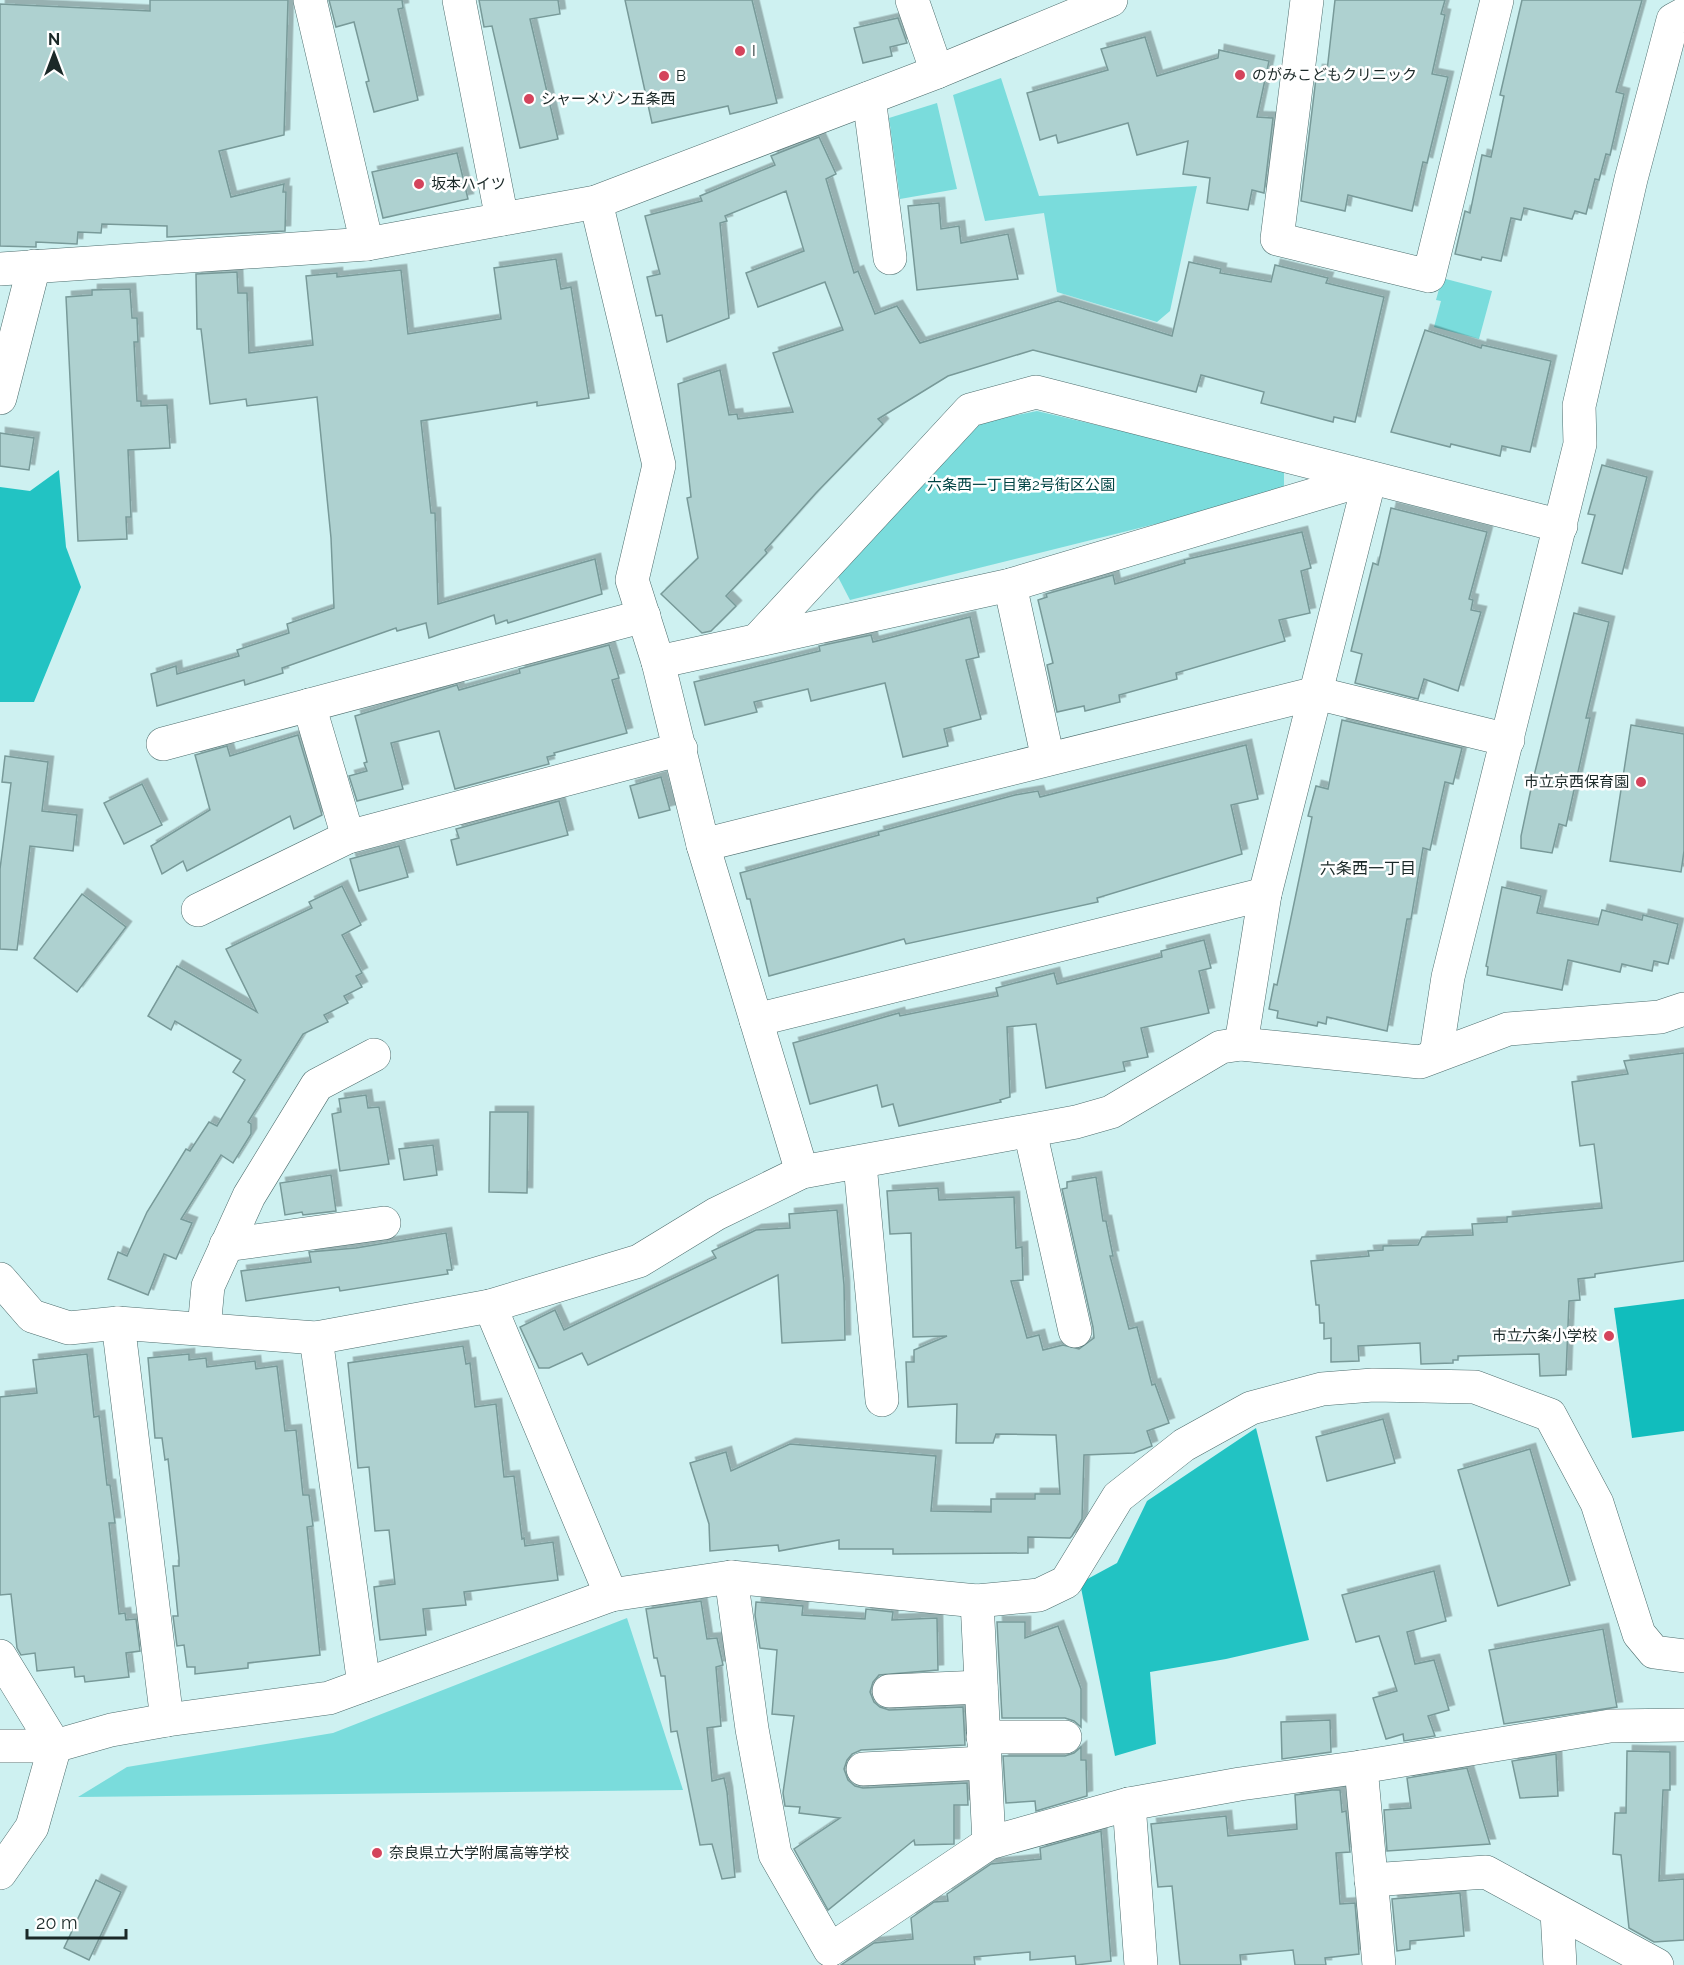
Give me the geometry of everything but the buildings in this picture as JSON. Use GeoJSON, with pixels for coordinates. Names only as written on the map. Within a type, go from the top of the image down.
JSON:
{"type":"FeatureCollection","features":[{"type":"Feature","properties":{"kind":"street"},"geometry":{"type":"LineString","coordinates":[[310,0],[367,244]]}},
{"type":"Feature","properties":{"kind":"street"},"geometry":{"type":"LineString","coordinates":[[459,0],[502,219]]}},
{"type":"Feature","properties":{"kind":"street"},"geometry":{"type":"LineString","coordinates":[[912,0],[937,72]]}},
{"type":"Feature","properties":{"kind":"street"},"geometry":{"type":"LineString","coordinates":[[0,269],[367,244],[596,202],[937,72],[1111,0]]}},
{"type":"Feature","properties":{"kind":"street"},"geometry":{"type":"LineString","coordinates":[[1307,0],[1277,239],[1429,276],[1497,0]]}},
{"type":"Feature","properties":{"kind":"street"},"geometry":{"type":"LineString","coordinates":[[1436,1055],[1448,977],[1581,444],[1579,406],[1631,179],[1673,20],[1684,14]]}},
{"type":"Feature","properties":{"kind":"street"},"geometry":{"type":"LineString","coordinates":[[868,98],[890,258]]}},
{"type":"Feature","properties":{"kind":"street"},"geometry":{"type":"LineString","coordinates":[[596,202],[659,465],[632,580],[658,663],[703,845],[802,1172]]}},
{"type":"Feature","properties":{"kind":"street"},"geometry":{"type":"LineString","coordinates":[[0,398],[34,266]]}},
{"type":"Feature","properties":{"kind":"street"},"geometry":{"type":"LineString","coordinates":[[759,638],[970,410],[1036,392],[1561,526]]}},
{"type":"Feature","properties":{"kind":"street"},"geometry":{"type":"LineString","coordinates":[[658,663],[759,638],[1010,585],[1370,478]]}},
{"type":"Feature","properties":{"kind":"street"},"geometry":{"type":"LineString","coordinates":[[1240,1044],[1265,894],[1370,478]]}},
{"type":"Feature","properties":{"kind":"street"},"geometry":{"type":"LineString","coordinates":[[1010,585],[1048,759]]}},
{"type":"Feature","properties":{"kind":"street"},"geometry":{"type":"LineString","coordinates":[[163,744],[644,616]]}},
{"type":"Feature","properties":{"kind":"street"},"geometry":{"type":"LineString","coordinates":[[703,845],[1316,693],[1508,740]]}},
{"type":"Feature","properties":{"kind":"street"},"geometry":{"type":"LineString","coordinates":[[309,705],[348,837]]}},
{"type":"Feature","properties":{"kind":"street"},"geometry":{"type":"LineString","coordinates":[[198,910],[348,837],[681,750]]}},
{"type":"Feature","properties":{"kind":"street"},"geometry":{"type":"LineString","coordinates":[[756,1020],[1265,894]]}},
{"type":"Feature","properties":{"kind":"street"},"geometry":{"type":"LineString","coordinates":[[0,1279],[32,1316],[69,1328],[118,1323],[316,1338],[490,1306],[639,1261],[716,1214],[802,1172],[860,1164],[1030,1131],[1111,1112],[1221,1047],[1240,1044],[1420,1062],[1508,1029],[1660,1017],[1684,1009]]}},
{"type":"Feature","properties":{"kind":"street"},"geometry":{"type":"LineString","coordinates":[[204,1329],[208,1286],[249,1196],[318,1085],[374,1055]]}},
{"type":"Feature","properties":{"kind":"street"},"geometry":{"type":"LineString","coordinates":[[1030,1131],[1075,1330]]}},
{"type":"Feature","properties":{"kind":"street"},"geometry":{"type":"LineString","coordinates":[[860,1164],[882,1400]]}},
{"type":"Feature","properties":{"kind":"street"},"geometry":{"type":"LineString","coordinates":[[226,1245],[384,1223]]}},
{"type":"Feature","properties":{"kind":"street"},"geometry":{"type":"LineString","coordinates":[[490,1306],[611,1595]]}},
{"type":"Feature","properties":{"kind":"street"},"geometry":{"type":"LineString","coordinates":[[118,1323],[166,1720]]}},
{"type":"Feature","properties":{"kind":"street"},"geometry":{"type":"LineString","coordinates":[[316,1338],[364,1685]]}},
{"type":"Feature","properties":{"kind":"street"},"geometry":{"type":"LineString","coordinates":[[0,1746],[55,1746],[111,1730],[166,1720],[329,1698],[611,1595],[731,1577],[977,1601],[1039,1595],[1066,1582],[1118,1497],[1184,1445],[1251,1408],[1322,1389],[1373,1385],[1475,1387],[1550,1415],[1597,1503],[1639,1634],[1654,1652],[1684,1656]]}},
{"type":"Feature","properties":{"kind":"street"},"geometry":{"type":"LineString","coordinates":[[731,1577],[752,1729],[774,1854],[833,1960],[989,1843],[1129,1804],[1240,1784],[1361,1767],[1610,1726],[1684,1725]]}},
{"type":"Feature","properties":{"kind":"street"},"geometry":{"type":"LineString","coordinates":[[977,1601],[989,1843]]}},
{"type":"Feature","properties":{"kind":"street"},"geometry":{"type":"LineString","coordinates":[[0,1656],[55,1746],[32,1827],[0,1873]]}},
{"type":"Feature","properties":{"kind":"street"},"geometry":{"type":"LineString","coordinates":[[889,1691],[981,1687]]}},
{"type":"Feature","properties":{"kind":"street"},"geometry":{"type":"LineString","coordinates":[[863,1769],[1065,1737]]}},
{"type":"Feature","properties":{"kind":"street"},"geometry":{"type":"LineString","coordinates":[[1361,1767],[1379,1965]]}},
{"type":"Feature","properties":{"kind":"street"},"geometry":{"type":"LineString","coordinates":[[1129,1804],[1141,1965]]}},
{"type":"Feature","properties":{"kind":"street"},"geometry":{"type":"LineString","coordinates":[[1371,1880],[1486,1872],[1657,1965]]}},
{"type":"Feature","properties":{"kind":"street"},"geometry":{"type":"LineString","coordinates":[[1557,1912],[1560,1965]]}},
{"type":"Feature","properties":{"kind":"green space"},"geometry":{"type":"Polygon","coordinates":[[[1001,78],[1039,196],[1197,186],[1170,311],[1157,322],[1057,292],[1044,213],[985,221],[953,95],[1001,78]]]}},
{"type":"Feature","properties":{"kind":"green space"},"geometry":{"type":"Polygon","coordinates":[[[937,103],[957,189],[900,199],[889,118],[937,103]]]}},
{"type":"Feature","properties":{"kind":"green space"},"geometry":{"type":"Polygon","coordinates":[[[1442,278],[1492,291],[1479,339],[1434,327],[1441,301],[1436,300],[1442,278]]]}},
{"type":"Feature","properties":{"kind":"green space","name":"六条西一丁目第2号街区公園"},"geometry":{"type":"Polygon","coordinates":[[[1037,411],[1284,469],[1284,492],[850,600],[837,575],[978,423],[1037,411]]]}},
{"type":"Feature","properties":{"kind":"green space"},"geometry":{"type":"Polygon","coordinates":[[[627,1618],[683,1790],[78,1797],[127,1767],[333,1733],[627,1618]]]}},
{"type":"Feature","properties":{"kind":"shaded area"},"geometry":{"type":"Polygon","coordinates":[[[59,470],[66,547],[81,587],[34,702],[0,702],[0,487],[30,491],[59,470]]]}},
{"type":"Feature","properties":{"kind":"shaded area"},"geometry":{"type":"Polygon","coordinates":[[[1684,1299],[1684,1431],[1632,1438],[1614,1308],[1684,1299]]]}},
{"type":"Feature","properties":{"kind":"shaded area"},"geometry":{"type":"Polygon","coordinates":[[[1256,1428],[1309,1640],[1226,1659],[1150,1672],[1156,1744],[1115,1756],[1080,1583],[1117,1563],[1147,1501],[1256,1428]]]}},
{"type":"Feature","properties":{"kind":"place","name":"I"},"geometry":{"type":"Point","coordinates":[740,51]}},
{"type":"Feature","properties":{"kind":"place","name":"のがみこどもクリニック"},"geometry":{"type":"Point","coordinates":[1240,75]}},
{"type":"Feature","properties":{"kind":"place","name":"B"},"geometry":{"type":"Point","coordinates":[664,76]}},
{"type":"Feature","properties":{"kind":"place","name":"シャーメゾン五条西"},"geometry":{"type":"Point","coordinates":[529,99]}},
{"type":"Feature","properties":{"kind":"place","name":"坂本ハイツ"},"geometry":{"type":"Point","coordinates":[419,184]}},
{"type":"Feature","properties":{"kind":"place","name":"市立京西保育園"},"geometry":{"type":"Point","coordinates":[1641,782]}},
{"type":"Feature","properties":{"kind":"place","name":"市立六条小学校"},"geometry":{"type":"Point","coordinates":[1609,1336]}},
{"type":"Feature","properties":{"kind":"place","name":"奈良県立大学附属高等学校"},"geometry":{"type":"Point","coordinates":[377,1853]}},
{"type":"Feature","properties":{"kind":"district","name":"六条西一丁目"},"geometry":{"type":"Point","coordinates":[1368,868]}}]}
